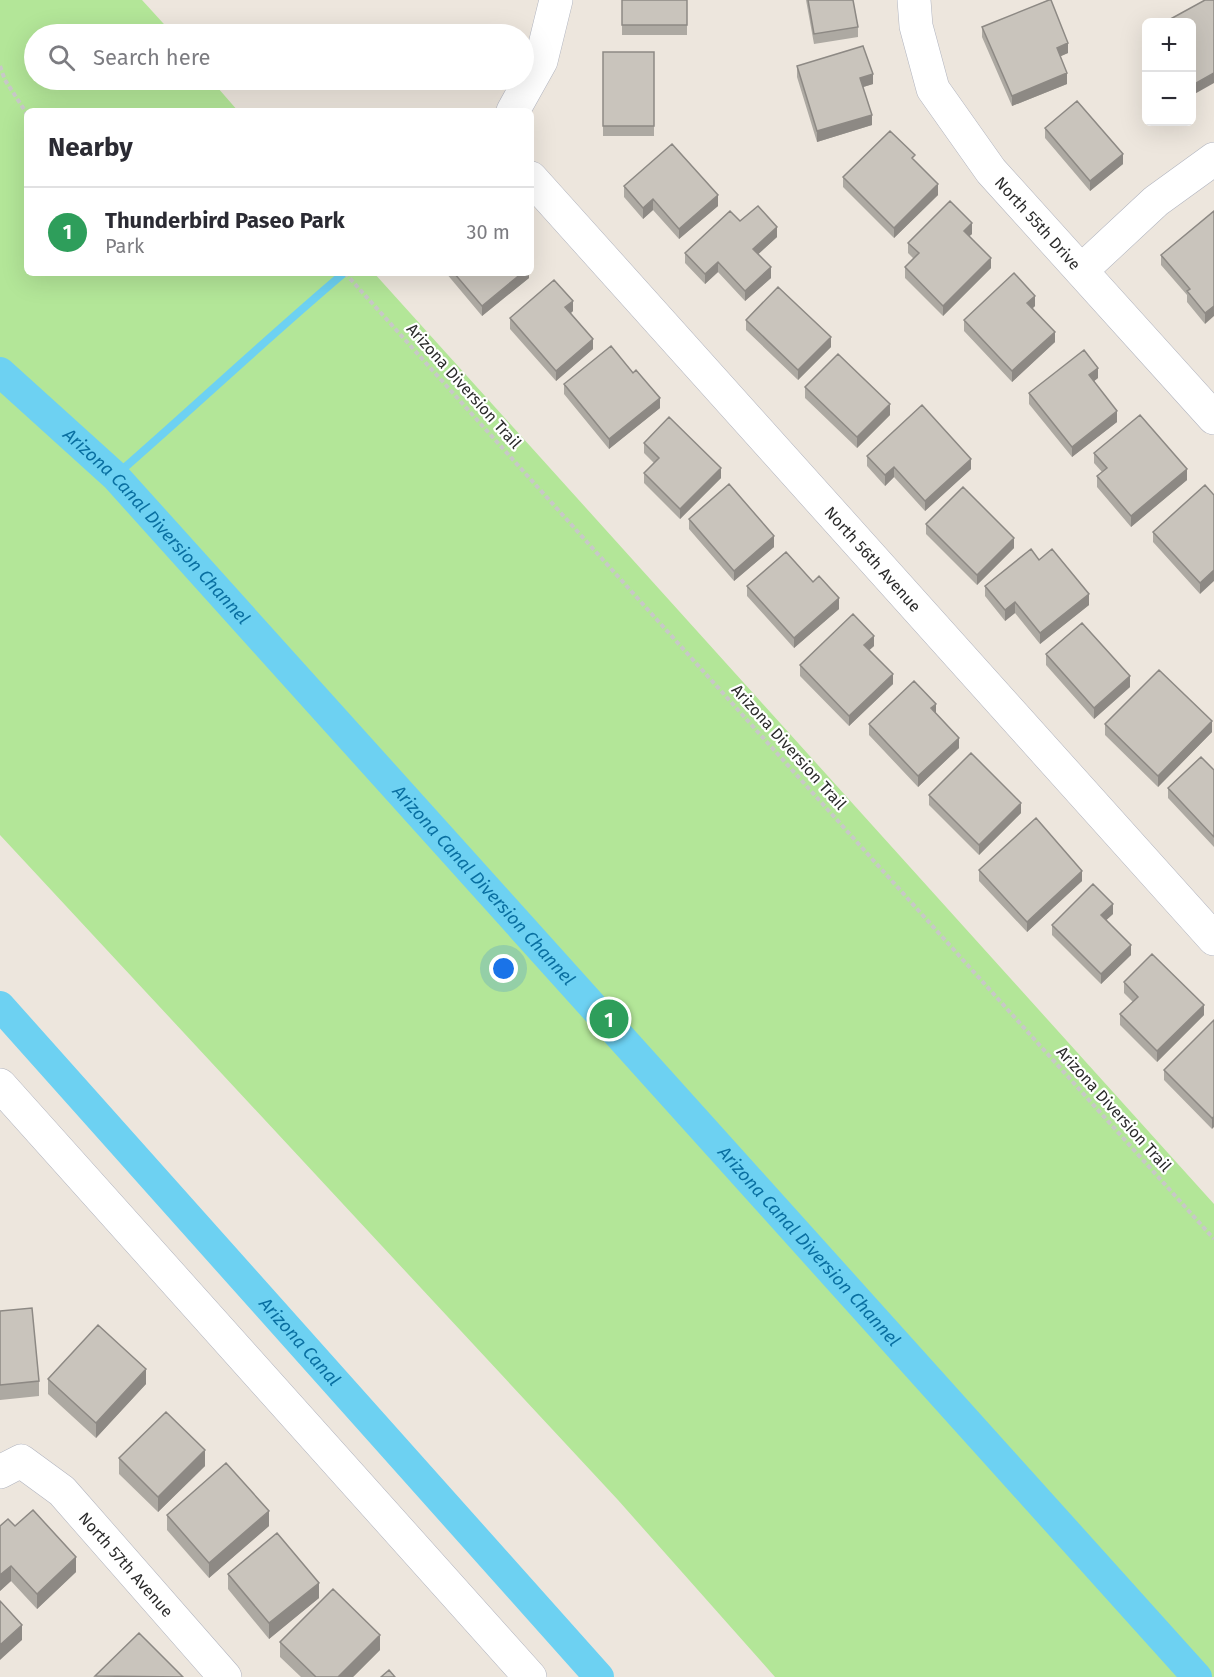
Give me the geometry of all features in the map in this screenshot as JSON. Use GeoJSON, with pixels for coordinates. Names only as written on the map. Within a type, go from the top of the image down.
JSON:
{"type":"FeatureCollection","features":[{"type":"Feature","properties":{"kind":"street"},"geometry":{"type":"LineString","coordinates":[[534,74],[541,61],[556,0]]}},
{"type":"Feature","properties":{"kind":"street","name":"North 55th Drive"},"geometry":{"type":"LineString","coordinates":[[914,0],[916,27],[933,89],[991,171],[1214,418]]}},
{"type":"Feature","properties":{"kind":"street"},"geometry":{"type":"LineString","coordinates":[[515,108],[525,90]]}},
{"type":"Feature","properties":{"kind":"street"},"geometry":{"type":"LineString","coordinates":[[1082,270],[1156,201],[1214,159]]}},
{"type":"Feature","properties":{"kind":"street","name":"North 56th Avenue"},"geometry":{"type":"LineString","coordinates":[[534,180],[1214,939]]}},
{"type":"Feature","properties":{"kind":"street"},"geometry":{"type":"LineString","coordinates":[[0,1085],[530,1677]]}},
{"type":"Feature","properties":{"kind":"street","name":"North 57th Avenue"},"geometry":{"type":"LineString","coordinates":[[10,1467],[62,1491],[225,1677]]}},
{"type":"Feature","properties":{"kind":"path"},"geometry":{"type":"LineString","coordinates":[[0,66],[24,109]]}},
{"type":"Feature","properties":{"kind":"path","name":"Arizona Diversion Trail"},"geometry":{"type":"LineString","coordinates":[[348,276],[1214,1239]]}},
{"type":"Feature","properties":{"kind":"green space"},"geometry":{"type":"Polygon","coordinates":[[[0,0],[142,0],[164,24],[24,24],[24,90],[220,90],[235,108],[24,108],[24,276],[377,276],[1214,1204],[1214,1677],[775,1677],[618,1500],[0,835],[0,0]]]}},
{"type":"Feature","properties":{"kind":"building"},"geometry":{"type":"Polygon","coordinates":[[[622,0],[687,0],[687,25],[622,25],[622,0]]]}},
{"type":"Feature","properties":{"kind":"building"},"geometry":{"type":"Polygon","coordinates":[[[808,0],[853,0],[858,27],[814,34],[808,0]]]}},
{"type":"Feature","properties":{"kind":"building"},"geometry":{"type":"Polygon","coordinates":[[[1051,0],[1068,43],[1057,48],[1067,73],[1012,96],[982,27],[1051,0]]]}},
{"type":"Feature","properties":{"kind":"building"},"geometry":{"type":"Polygon","coordinates":[[[1205,0],[1214,0],[1214,73],[1196,83],[1196,18],[1172,18],[1205,0]]]}},
{"type":"Feature","properties":{"kind":"building"},"geometry":{"type":"Polygon","coordinates":[[[863,46],[873,74],[860,78],[872,115],[817,131],[797,66],[863,46]]]}},
{"type":"Feature","properties":{"kind":"building"},"geometry":{"type":"Polygon","coordinates":[[[603,52],[654,52],[654,126],[603,126],[603,52]]]}},
{"type":"Feature","properties":{"kind":"building"},"geometry":{"type":"Polygon","coordinates":[[[1077,101],[1123,154],[1090,181],[1045,128],[1077,101]]]}},
{"type":"Feature","properties":{"kind":"building"},"geometry":{"type":"Polygon","coordinates":[[[890,131],[915,155],[912,158],[938,184],[894,228],[843,177],[890,131]]]}},
{"type":"Feature","properties":{"kind":"building"},"geometry":{"type":"Polygon","coordinates":[[[672,144],[718,195],[679,229],[653,199],[643,208],[624,186],[672,144]]]}},
{"type":"Feature","properties":{"kind":"building"},"geometry":{"type":"Polygon","coordinates":[[[950,201],[972,223],[964,231],[991,258],[943,306],[905,267],[919,253],[908,243],[950,201]]]}},
{"type":"Feature","properties":{"kind":"building"},"geometry":{"type":"Polygon","coordinates":[[[758,206],[777,227],[753,249],[771,267],[745,291],[718,262],[705,274],[685,253],[730,211],[740,221],[758,206]]]}},
{"type":"Feature","properties":{"kind":"building"},"geometry":{"type":"Polygon","coordinates":[[[1214,211],[1214,306],[1205,313],[1187,291],[1190,289],[1161,255],[1214,211]]]}},
{"type":"Feature","properties":{"kind":"building"},"geometry":{"type":"Polygon","coordinates":[[[1014,273],[1035,296],[1027,303],[1055,332],[1012,371],[964,320],[1014,273]]]}},
{"type":"Feature","properties":{"kind":"building"},"geometry":{"type":"Polygon","coordinates":[[[457,276],[518,276],[482,306],[457,276]]]}},
{"type":"Feature","properties":{"kind":"building"},"geometry":{"type":"Polygon","coordinates":[[[554,280],[573,301],[565,307],[593,339],[556,371],[510,318],[554,280]]]}},
{"type":"Feature","properties":{"kind":"building"},"geometry":{"type":"Polygon","coordinates":[[[778,287],[831,337],[798,370],[746,320],[778,287]]]}},
{"type":"Feature","properties":{"kind":"building"},"geometry":{"type":"Polygon","coordinates":[[[611,346],[633,373],[636,370],[660,398],[609,439],[564,384],[611,346]]]}},
{"type":"Feature","properties":{"kind":"building"},"geometry":{"type":"Polygon","coordinates":[[[1084,350],[1098,368],[1089,375],[1117,411],[1072,447],[1029,393],[1084,350]]]}},
{"type":"Feature","properties":{"kind":"building"},"geometry":{"type":"Polygon","coordinates":[[[838,354],[890,404],[857,437],[805,387],[838,354]]]}},
{"type":"Feature","properties":{"kind":"building"},"geometry":{"type":"Polygon","coordinates":[[[922,405],[971,459],[925,501],[894,467],[885,475],[867,456],[922,405]]]}},
{"type":"Feature","properties":{"kind":"building"},"geometry":{"type":"Polygon","coordinates":[[[1140,415],[1187,469],[1131,516],[1097,476],[1107,468],[1094,453],[1140,415]]]}},
{"type":"Feature","properties":{"kind":"building"},"geometry":{"type":"Polygon","coordinates":[[[669,417],[721,468],[680,509],[644,473],[659,458],[644,443],[669,417]]]}},
{"type":"Feature","properties":{"kind":"building"},"geometry":{"type":"Polygon","coordinates":[[[729,484],[774,536],[734,571],[689,519],[729,484]]]}},
{"type":"Feature","properties":{"kind":"building"},"geometry":{"type":"Polygon","coordinates":[[[1205,485],[1214,495],[1214,570],[1200,583],[1153,532],[1205,485]]]}},
{"type":"Feature","properties":{"kind":"building"},"geometry":{"type":"Polygon","coordinates":[[[963,487],[1014,538],[977,575],[926,524],[963,487]]]}},
{"type":"Feature","properties":{"kind":"building"},"geometry":{"type":"Polygon","coordinates":[[[1031,549],[1039,560],[1052,549],[1089,594],[1040,633],[1015,602],[1005,610],[985,586],[1031,549]]]}},
{"type":"Feature","properties":{"kind":"building"},"geometry":{"type":"Polygon","coordinates":[[[786,552],[813,582],[819,576],[839,598],[794,638],[747,586],[786,552]]]}},
{"type":"Feature","properties":{"kind":"building"},"geometry":{"type":"Polygon","coordinates":[[[853,614],[874,636],[864,645],[893,674],[849,716],[800,665],[853,614]]]}},
{"type":"Feature","properties":{"kind":"building"},"geometry":{"type":"Polygon","coordinates":[[[1082,623],[1130,676],[1094,708],[1046,654],[1082,623]]]}},
{"type":"Feature","properties":{"kind":"building"},"geometry":{"type":"Polygon","coordinates":[[[1159,670],[1212,721],[1158,776],[1105,724],[1159,670]]]}},
{"type":"Feature","properties":{"kind":"building"},"geometry":{"type":"Polygon","coordinates":[[[914,681],[936,704],[931,708],[959,738],[918,776],[869,724],[914,681]]]}},
{"type":"Feature","properties":{"kind":"building"},"geometry":{"type":"Polygon","coordinates":[[[971,753],[1021,803],[979,845],[929,795],[971,753]]]}},
{"type":"Feature","properties":{"kind":"building"},"geometry":{"type":"Polygon","coordinates":[[[1201,757],[1214,770],[1214,837],[1168,788],[1201,757]]]}},
{"type":"Feature","properties":{"kind":"building"},"geometry":{"type":"Polygon","coordinates":[[[1036,818],[1082,871],[1027,922],[979,870],[1036,818]]]}},
{"type":"Feature","properties":{"kind":"building"},"geometry":{"type":"Polygon","coordinates":[[[1093,884],[1113,904],[1101,915],[1131,945],[1101,974],[1052,925],[1093,884]]]}},
{"type":"Feature","properties":{"kind":"building"},"geometry":{"type":"Polygon","coordinates":[[[1152,954],[1204,1005],[1157,1051],[1120,1014],[1138,997],[1124,982],[1152,954]]]}},
{"type":"Feature","properties":{"kind":"building"},"geometry":{"type":"Polygon","coordinates":[[[1214,1020],[1214,1117],[1212,1118],[1164,1070],[1214,1020]]]}},
{"type":"Feature","properties":{"kind":"building"},"geometry":{"type":"Polygon","coordinates":[[[32,1308],[39,1381],[0,1385],[0,1311],[32,1308]]]}},
{"type":"Feature","properties":{"kind":"building"},"geometry":{"type":"Polygon","coordinates":[[[98,1325],[146,1369],[96,1423],[48,1379],[98,1325]]]}},
{"type":"Feature","properties":{"kind":"building"},"geometry":{"type":"Polygon","coordinates":[[[166,1412],[205,1450],[158,1497],[119,1458],[166,1412]]]}},
{"type":"Feature","properties":{"kind":"building"},"geometry":{"type":"Polygon","coordinates":[[[226,1463],[269,1511],[209,1563],[167,1515],[226,1463]]]}},
{"type":"Feature","properties":{"kind":"building"},"geometry":{"type":"Polygon","coordinates":[[[33,1510],[76,1557],[37,1594],[11,1566],[0,1575],[0,1526],[8,1519],[15,1526],[33,1510]]]}},
{"type":"Feature","properties":{"kind":"building"},"geometry":{"type":"Polygon","coordinates":[[[277,1533],[319,1583],[269,1623],[228,1574],[277,1533]]]}},
{"type":"Feature","properties":{"kind":"building"},"geometry":{"type":"Polygon","coordinates":[[[333,1589],[380,1635],[338,1677],[316,1677],[280,1642],[333,1589]]]}},
{"type":"Feature","properties":{"kind":"building"},"geometry":{"type":"Polygon","coordinates":[[[0,1601],[22,1625],[0,1645],[0,1601]]]}},
{"type":"Feature","properties":{"kind":"building"},"geometry":{"type":"Polygon","coordinates":[[[139,1633],[183,1677],[95,1676],[139,1633]]]}},
{"type":"Feature","properties":{"kind":"building"},"geometry":{"type":"Polygon","coordinates":[[[389,1670],[395,1677],[381,1677],[389,1670]]]}},
{"type":"Feature","properties":{"kind":"waterway"},"geometry":{"type":"LineString","coordinates":[[115,476],[341,276]]}},
{"type":"Feature","properties":{"kind":"waterway","name":"Arizona Canal Diversion Channel"},"geometry":{"type":"LineString","coordinates":[[0,372],[115,476],[1197,1677]]}},
{"type":"Feature","properties":{"kind":"waterway","name":"Arizona Canal"},"geometry":{"type":"LineString","coordinates":[[0,1006],[599,1677]]}},
{"type":"Feature","properties":{"kind":"place","name":"Thunderbird Paseo Park"},"geometry":{"type":"Point","coordinates":[609,1019]}}]}
